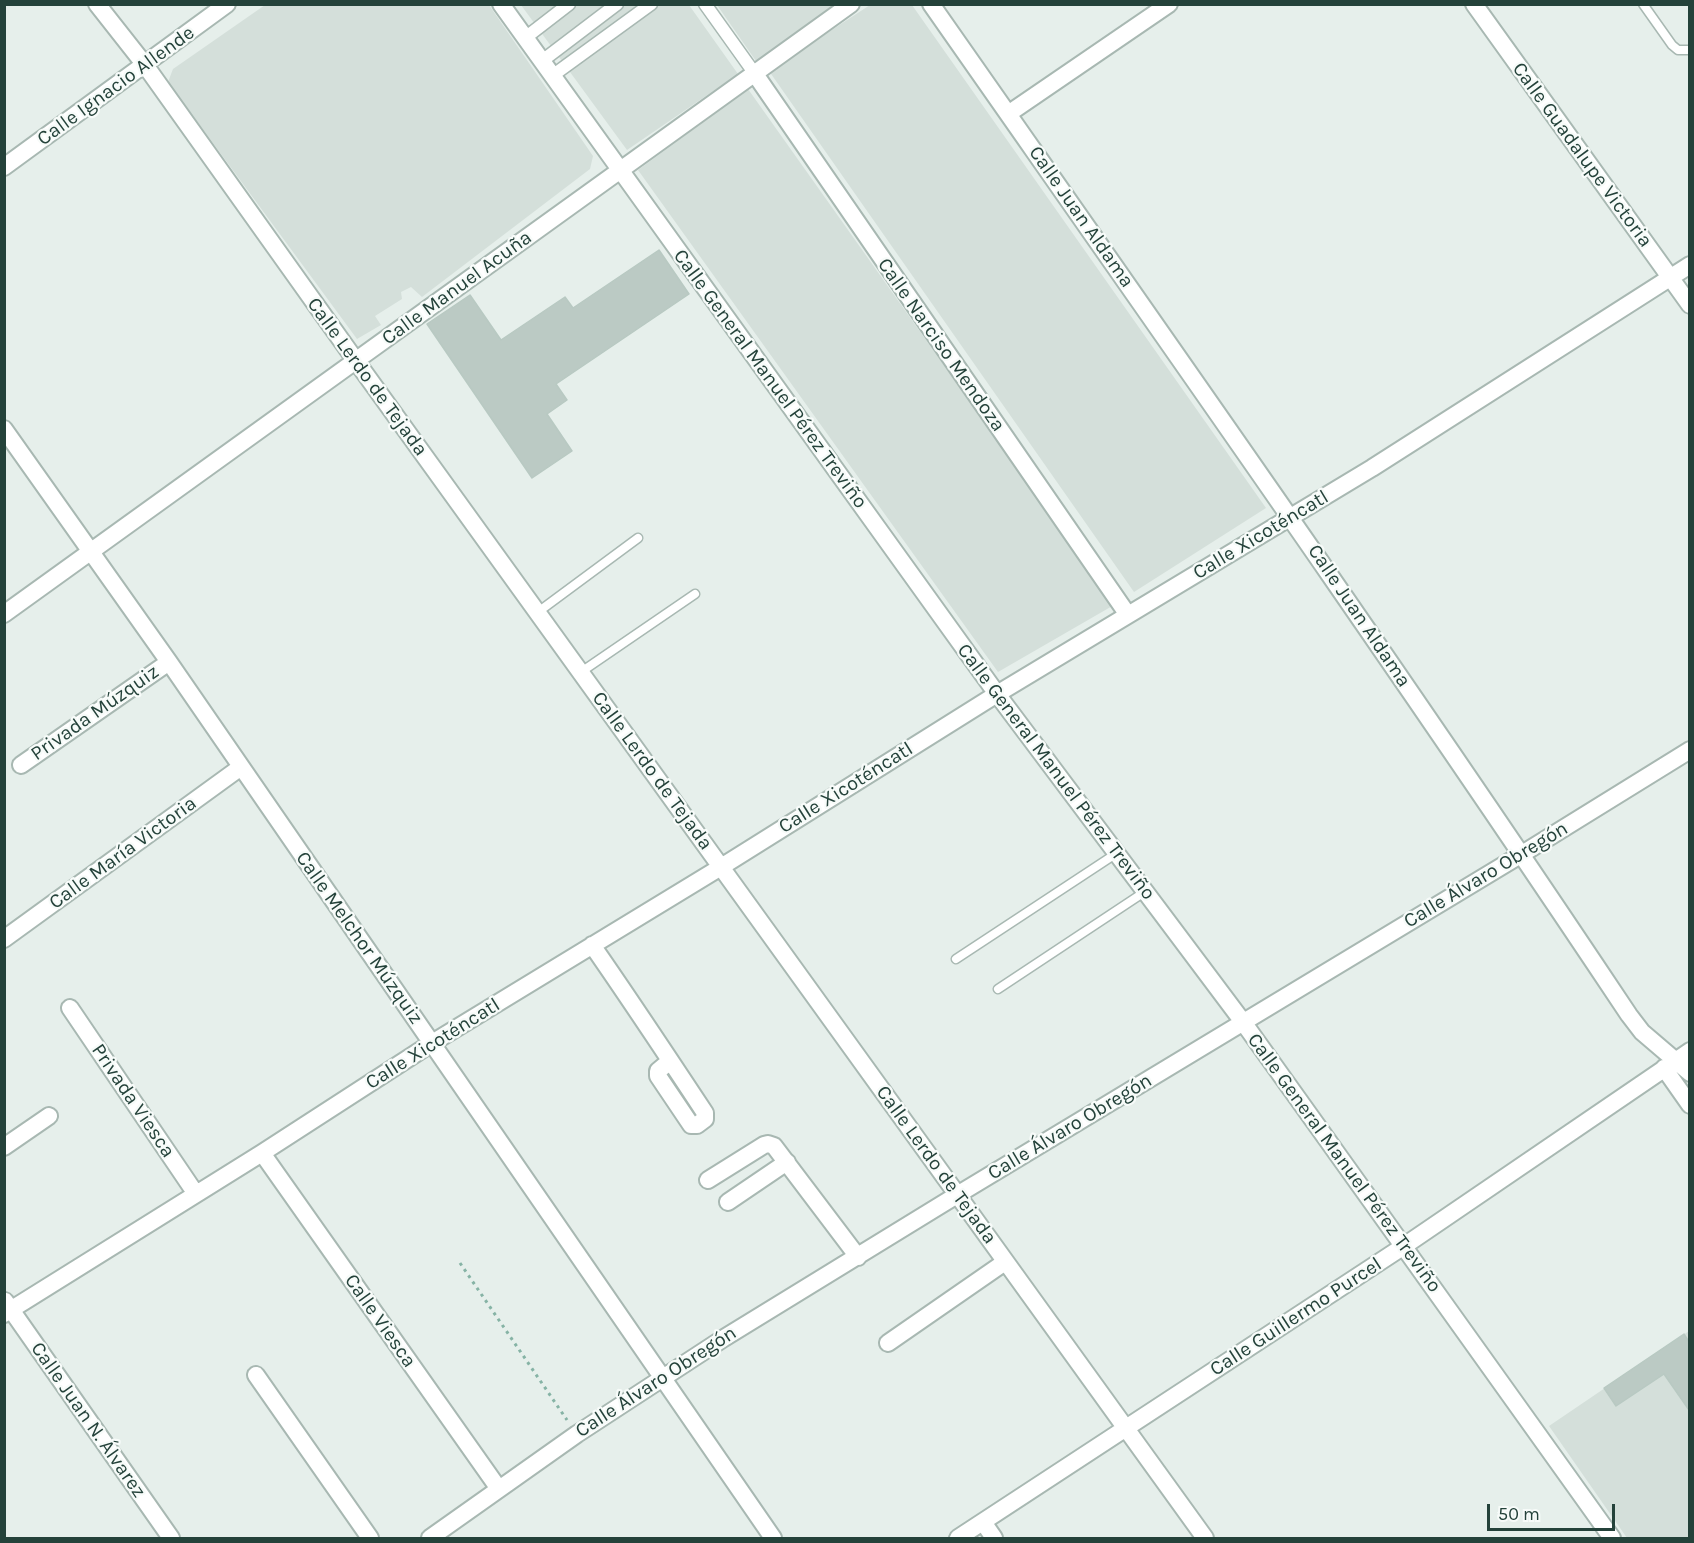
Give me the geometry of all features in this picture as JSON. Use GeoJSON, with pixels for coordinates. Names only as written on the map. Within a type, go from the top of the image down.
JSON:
{"type":"FeatureCollection","features":[{"type":"Feature","properties":{"kind":"street","name":"Calle Lerdo de Tejada"},"geometry":{"type":"LineString","coordinates":[[97,4],[144,65],[1204,1539]]}},
{"type":"Feature","properties":{"kind":"street","name":"Calle Ignacio Allende"},"geometry":{"type":"LineString","coordinates":[[4,167],[227,4]]}},
{"type":"Feature","properties":{"kind":"street","name":"Calle General Manuel Pérez Treviño"},"geometry":{"type":"LineString","coordinates":[[501,4],[996,694],[1243,1022],[1404,1246],[1604,1536]]}},
{"type":"Feature","properties":{"kind":"street"},"geometry":{"type":"LineString","coordinates":[[525,38],[569,4]]}},
{"type":"Feature","properties":{"kind":"street"},"geometry":{"type":"LineString","coordinates":[[552,76],[651,4]]}},
{"type":"Feature","properties":{"kind":"street"},"geometry":{"type":"LineString","coordinates":[[705,4],[755,74]]}},
{"type":"Feature","properties":{"kind":"street","name":"Calle Manuel Acuña"},"geometry":{"type":"LineString","coordinates":[[4,614],[851,4]]}},
{"type":"Feature","properties":{"kind":"street","name":"Calle Juan Aldama"},"geometry":{"type":"LineString","coordinates":[[932,4],[1290,517],[1522,854],[1629,1015],[1642,1032],[1689,1073]]}},
{"type":"Feature","properties":{"kind":"street"},"geometry":{"type":"LineString","coordinates":[[1008,114],[1169,4]]}},
{"type":"Feature","properties":{"kind":"street","name":"Calle Guadalupe Victoria"},"geometry":{"type":"LineString","coordinates":[[1474,4],[1689,305]]}},
{"type":"Feature","properties":{"kind":"street"},"geometry":{"type":"LineString","coordinates":[[542,61],[613,6]]}},
{"type":"Feature","properties":{"kind":"street","name":"Calle Narciso Mendoza"},"geometry":{"type":"LineString","coordinates":[[755,74],[1128,615]]}},
{"type":"Feature","properties":{"kind":"street","name":"Calle Xicoténcatl"},"geometry":{"type":"LineString","coordinates":[[7,1308],[196,1194],[432,1043],[720,867],[996,694],[1372,468],[1689,265]]}},
{"type":"Feature","properties":{"kind":"street","name":"Calle Melchor Múzquiz"},"geometry":{"type":"LineString","coordinates":[[4,429],[169,662],[773,1539]]}},
{"type":"Feature","properties":{"kind":"street","name":"Privada Múzquiz"},"geometry":{"type":"LineString","coordinates":[[21,765],[169,662]]}},
{"type":"Feature","properties":{"kind":"street","name":"Calle Álvaro Obregón"},"geometry":{"type":"LineString","coordinates":[[430,1539],[576,1434],[733,1332],[1522,854],[1689,750]]}},
{"type":"Feature","properties":{"kind":"street","name":"Calle María Victoria"},"geometry":{"type":"LineString","coordinates":[[4,939],[241,767]]}},
{"type":"Feature","properties":{"kind":"street"},"geometry":{"type":"LineString","coordinates":[[592,945],[670,1061]]}},
{"type":"Feature","properties":{"kind":"street","name":"Privada Viesca"},"geometry":{"type":"LineString","coordinates":[[70,1008],[196,1194]]}},
{"type":"Feature","properties":{"kind":"street","name":"Calle Juan Aldama"},"geometry":{"type":"LineString","coordinates":[[1676,1060],[1689,1105]]}},
{"type":"Feature","properties":{"kind":"street","name":"Calle Guillermo Purcel"},"geometry":{"type":"LineString","coordinates":[[958,1539],[1404,1246],[1676,1060]]}},
{"type":"Feature","properties":{"kind":"street"},"geometry":{"type":"LineString","coordinates":[[4,1147],[49,1116]]}},
{"type":"Feature","properties":{"kind":"street"},"geometry":{"type":"LineString","coordinates":[[708,1180],[764,1144],[774,1146],[858,1257]]}},
{"type":"Feature","properties":{"kind":"street","name":"Calle Viesca"},"geometry":{"type":"LineString","coordinates":[[262,1153],[499,1489]]}},
{"type":"Feature","properties":{"kind":"street"},"geometry":{"type":"LineString","coordinates":[[728,1202],[787,1162]]}},
{"type":"Feature","properties":{"kind":"street"},"geometry":{"type":"LineString","coordinates":[[888,1342],[1005,1262]]}},
{"type":"Feature","properties":{"kind":"street","name":"Calle Juan N. Álvarez"},"geometry":{"type":"LineString","coordinates":[[7,1308],[171,1539]]}},
{"type":"Feature","properties":{"kind":"street"},"geometry":{"type":"LineString","coordinates":[[256,1375],[370,1539]]}},
{"type":"Feature","properties":{"kind":"street"},"geometry":{"type":"LineString","coordinates":[[983,1522],[994,1539]]}},
{"type":"Feature","properties":{"kind":"lane"},"geometry":{"type":"LineString","coordinates":[[1643,4],[1672,45],[1678,50],[1689,50]]}},
{"type":"Feature","properties":{"kind":"lane"},"geometry":{"type":"LineString","coordinates":[[538,612],[638,538]]}},
{"type":"Feature","properties":{"kind":"lane"},"geometry":{"type":"LineString","coordinates":[[581,672],[695,594]]}},
{"type":"Feature","properties":{"kind":"lane"},"geometry":{"type":"LineString","coordinates":[[956,959],[1117,853]]}},
{"type":"Feature","properties":{"kind":"lane"},"geometry":{"type":"LineString","coordinates":[[998,989],[1146,891]]}},
{"type":"Feature","properties":{"kind":"path"},"geometry":{"type":"LineString","coordinates":[[460,1263],[576,1434]]}},
{"type":"Feature","properties":{"kind":"shaded area"},"geometry":{"type":"Polygon","coordinates":[[[265,5],[489,5],[593,156],[590,169],[422,297],[411,287],[401,292],[402,299],[375,316],[381,325],[357,339],[168,82],[173,69],[265,5]]]}},
{"type":"Feature","properties":{"kind":"shaded area"},"geometry":{"type":"Polygon","coordinates":[[[521,5],[689,5],[738,74],[627,150],[521,5]]]}},
{"type":"Feature","properties":{"kind":"shaded area"},"geometry":{"type":"Polygon","coordinates":[[[717,5],[835,5],[756,61],[717,5]]]}},
{"type":"Feature","properties":{"kind":"shaded area"},"geometry":{"type":"Polygon","coordinates":[[[870,5],[912,5],[1266,508],[1134,592],[769,71],[870,5]]]}},
{"type":"Feature","properties":{"kind":"shaded area"},"geometry":{"type":"Polygon","coordinates":[[[748,89],[1114,605],[998,672],[638,170],[748,89]]]}},
{"type":"Feature","properties":{"kind":"shaded area"},"geometry":{"type":"Polygon","coordinates":[[[1689,1331],[1689,1538],[1627,1538],[1549,1426],[1689,1331]]]}},
{"type":"Feature","properties":{"kind":"building"},"geometry":{"type":"Polygon","coordinates":[[[659,250],[689,294],[556,384],[567,400],[547,414],[572,451],[532,478],[427,324],[470,295],[501,340],[565,297],[573,308],[659,250]]]}},
{"type":"Feature","properties":{"kind":"building"},"geometry":{"type":"Polygon","coordinates":[[[1684,1334],[1689,1342],[1689,1410],[1664,1374],[1616,1406],[1604,1388],[1684,1334]]]}}]}
